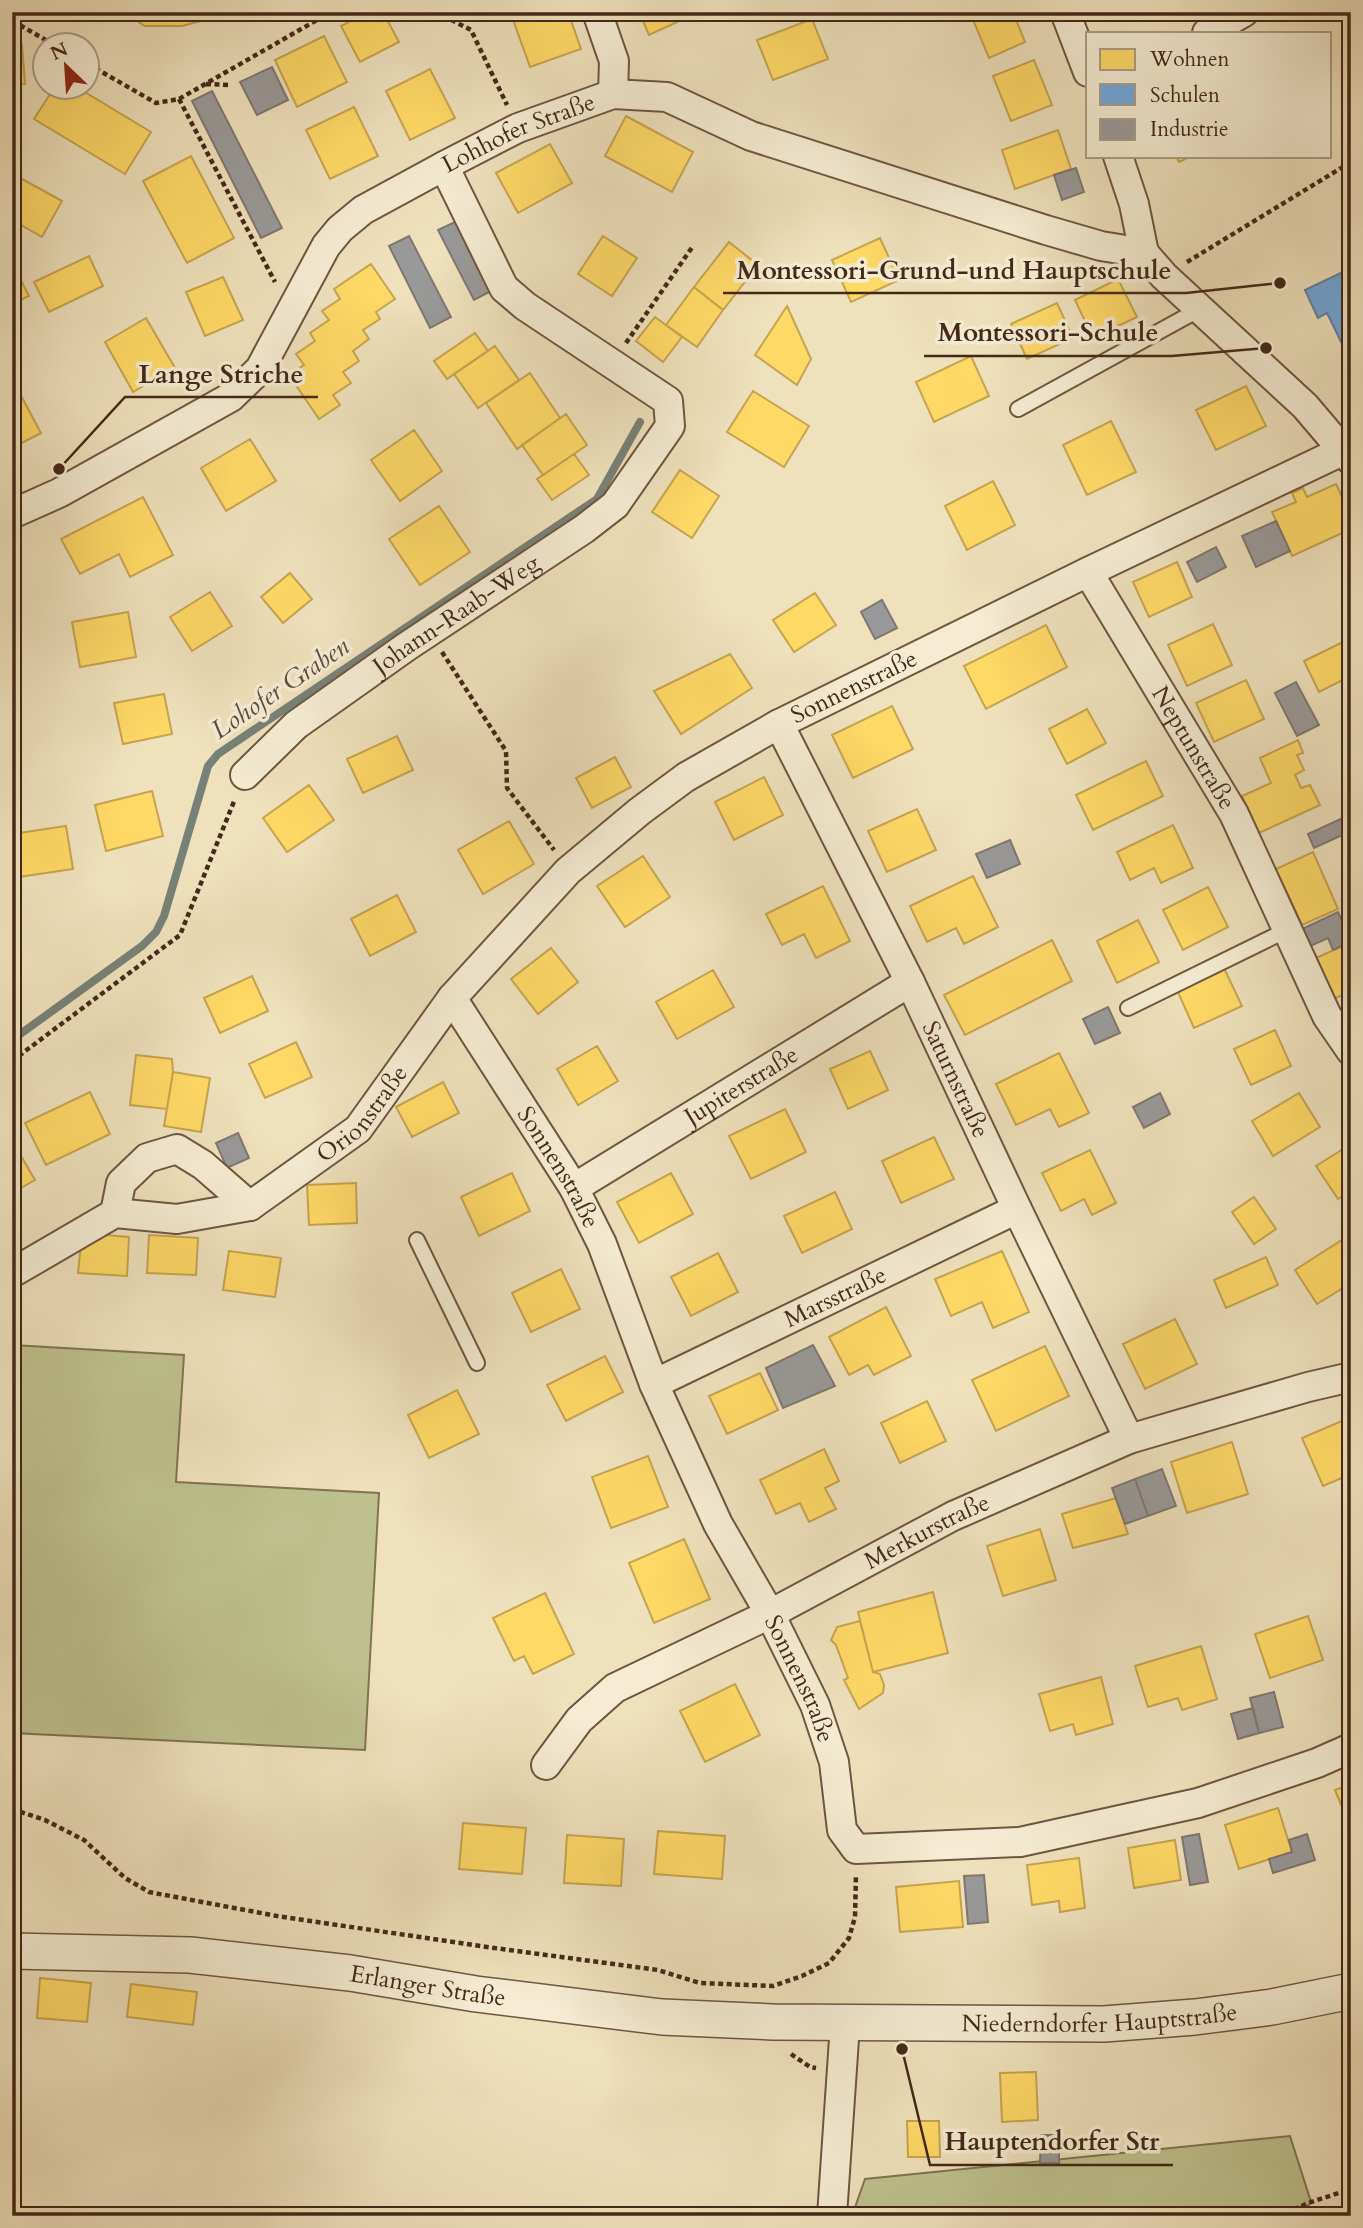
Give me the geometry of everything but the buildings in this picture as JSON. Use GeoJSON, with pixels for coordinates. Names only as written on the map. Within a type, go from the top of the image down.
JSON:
{"type":"FeatureCollection","features":[{"type":"Feature","properties":{"kind":"street"},"geometry":{"type":"LineString","coordinates":[[597,12],[614,61],[613,94]]}},
{"type":"Feature","properties":{"kind":"street"},"geometry":{"type":"LineString","coordinates":[[1065,12],[1086,67]]}},
{"type":"Feature","properties":{"kind":"street"},"geometry":{"type":"LineString","coordinates":[[1210,32],[1244,12]]}},
{"type":"Feature","properties":{"kind":"street","name":"Lohhofer Straße"},"geometry":{"type":"LineString","coordinates":[[12,514],[58,493],[231,397],[260,369],[326,246],[340,229],[363,210],[518,128],[613,94],[667,97],[751,136],[1101,246],[1144,253]]}},
{"type":"Feature","properties":{"kind":"street"},"geometry":{"type":"LineString","coordinates":[[1119,158],[1135,204],[1144,253],[1164,276],[1305,406],[1347,455]]}},
{"type":"Feature","properties":{"kind":"street","name":"Johann-Raab-Weg"},"geometry":{"type":"LineString","coordinates":[[245,775],[296,725],[615,505],[670,426],[668,401],[525,306],[505,288],[444,166]]}},
{"type":"Feature","properties":{"kind":"street","name":"Sonnenstraße"},"geometry":{"type":"LineString","coordinates":[[856,1849],[842,1830],[834,1762],[816,1705],[770,1614],[718,1524],[654,1384],[602,1244],[574,1188],[452,998],[568,871],[686,777],[779,724],[1088,572],[1347,455]]}},
{"type":"Feature","properties":{"kind":"street","name":"Neptunstraße"},"geometry":{"type":"LineString","coordinates":[[1088,572],[1234,814],[1327,1016],[1351,1051]]}},
{"type":"Feature","properties":{"kind":"street","name":"Saturnstraße"},"geometry":{"type":"LineString","coordinates":[[779,724],[910,982],[1129,1439]]}},
{"type":"Feature","properties":{"kind":"street","name":"Jupiterstraße"},"geometry":{"type":"LineString","coordinates":[[574,1188],[910,982]]}},
{"type":"Feature","properties":{"kind":"street","name":"Orionstraße"},"geometry":{"type":"LineString","coordinates":[[115,1213],[177,1219],[250,1206],[358,1129],[452,998]]}},
{"type":"Feature","properties":{"kind":"street"},"geometry":{"type":"LineString","coordinates":[[12,1273],[115,1213],[121,1183],[147,1158],[177,1149],[203,1165],[250,1206]]}},
{"type":"Feature","properties":{"kind":"street","name":"Marsstraße"},"geometry":{"type":"LineString","coordinates":[[654,1384],[1017,1209]]}},
{"type":"Feature","properties":{"kind":"street","name":"Merkurstraße"},"geometry":{"type":"LineString","coordinates":[[546,1765],[579,1720],[615,1688],[770,1614],[953,1517],[1129,1439],[1351,1377]]}},
{"type":"Feature","properties":{"kind":"street"},"geometry":{"type":"LineString","coordinates":[[856,1849],[1020,1842],[1198,1803],[1317,1763],[1351,1748]]}},
{"type":"Feature","properties":{"kind":"street","name":"Erlanger Straße"},"geometry":{"type":"LineString","coordinates":[[12,1951],[190,1955],[350,1973],[476,1994],[662,2017],[845,2024]]}},
{"type":"Feature","properties":{"kind":"street","name":"Niederndorfer Hauptstraße"},"geometry":{"type":"LineString","coordinates":[[845,2024],[1104,2024],[1259,2009],[1351,1991]]}},
{"type":"Feature","properties":{"kind":"street"},"geometry":{"type":"LineString","coordinates":[[832,2216],[845,2024]]}},
{"type":"Feature","properties":{"kind":"lane"},"geometry":{"type":"LineString","coordinates":[[1018,409],[1200,309]]}},
{"type":"Feature","properties":{"kind":"lane"},"geometry":{"type":"LineString","coordinates":[[1128,1008],[1287,930]]}},
{"type":"Feature","properties":{"kind":"lane"},"geometry":{"type":"LineString","coordinates":[[417,1240],[477,1363]]}},
{"type":"Feature","properties":{"kind":"path"},"geometry":{"type":"LineString","coordinates":[[102,72],[156,103],[179,99],[331,12]]}},
{"type":"Feature","properties":{"kind":"path"},"geometry":{"type":"LineString","coordinates":[[436,12],[471,30],[518,128]]}},
{"type":"Feature","properties":{"kind":"path"},"geometry":{"type":"LineString","coordinates":[[12,24],[18,24],[32,32]]}},
{"type":"Feature","properties":{"kind":"path"},"geometry":{"type":"LineString","coordinates":[[206,84],[229,85]]}},
{"type":"Feature","properties":{"kind":"path"},"geometry":{"type":"LineString","coordinates":[[179,99],[290,310]]}},
{"type":"Feature","properties":{"kind":"path"},"geometry":{"type":"LineString","coordinates":[[1164,276],[1351,162]]}},
{"type":"Feature","properties":{"kind":"path"},"geometry":{"type":"LineString","coordinates":[[612,364],[693,246]]}},
{"type":"Feature","properties":{"kind":"path"},"geometry":{"type":"LineString","coordinates":[[429,633],[506,751],[507,788],[568,871]]}},
{"type":"Feature","properties":{"kind":"path"},"geometry":{"type":"LineString","coordinates":[[12,1061],[180,935],[245,775]]}},
{"type":"Feature","properties":{"kind":"path"},"geometry":{"type":"LineString","coordinates":[[12,1809],[84,1840],[125,1878],[149,1892],[277,1916],[658,1970],[700,1983],[773,1986],[829,1963],[849,1938],[855,1917],[856,1849]]}},
{"type":"Feature","properties":{"kind":"path"},"geometry":{"type":"LineString","coordinates":[[1278,2216],[1351,2189]]}},
{"type":"Feature","properties":{"kind":"green space"},"geometry":{"type":"Polygon","coordinates":[[[12,1345],[184,1355],[176,1482],[379,1493],[365,1750],[12,1733],[12,1345]]]}},
{"type":"Feature","properties":{"kind":"green space"},"geometry":{"type":"Polygon","coordinates":[[[1290,2136],[1311,2202],[1299,2216],[852,2216],[865,2179],[1290,2136]]]}},
{"type":"Feature","properties":{"kind":"waterway","name":"Lohofer Graben"},"geometry":{"type":"LineString","coordinates":[[12,1040],[142,946],[156,932],[164,916],[208,766],[218,754],[597,499],[640,422]]}},
{"type":"Feature","properties":{"kind":"place","name":"Montessori-Grund-und Hauptschule"},"geometry":{"type":"Point","coordinates":[1280,283]}},
{"type":"Feature","properties":{"kind":"place","name":"Montessori-Schule"},"geometry":{"type":"Point","coordinates":[1266,348]}},
{"type":"Feature","properties":{"kind":"place","name":"Lange Striche"},"geometry":{"type":"Point","coordinates":[59,469]}},
{"type":"Feature","properties":{"kind":"place","name":"Hauptendorfer Str"},"geometry":{"type":"Point","coordinates":[902,2049]}}]}
